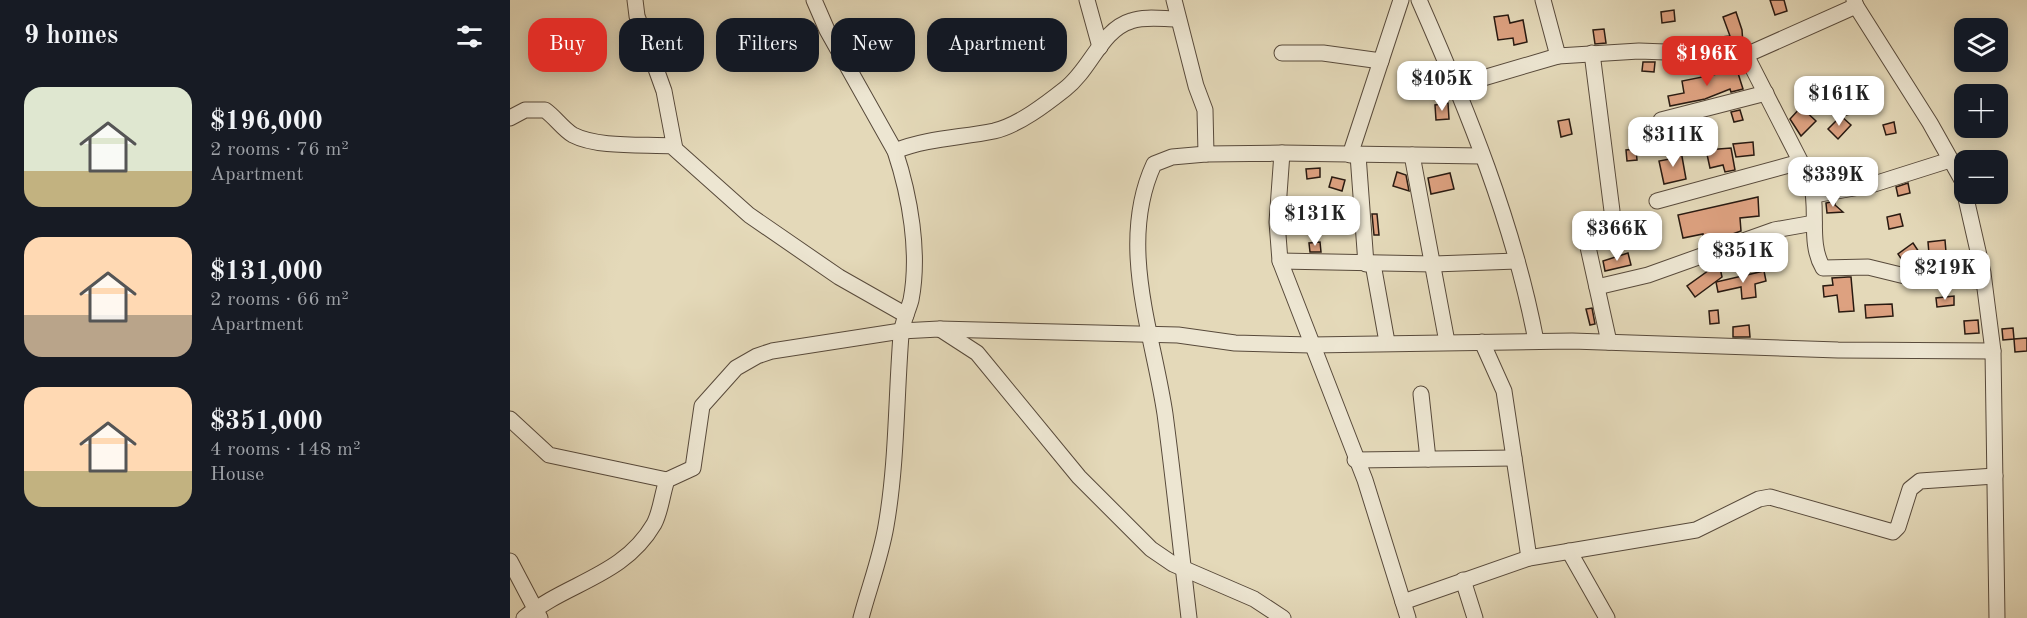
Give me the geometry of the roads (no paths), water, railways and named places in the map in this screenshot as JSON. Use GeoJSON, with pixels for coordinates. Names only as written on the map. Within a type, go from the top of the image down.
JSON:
{"type":"FeatureCollection","features":[{"type":"Feature","properties":{"kind":"street"},"geometry":{"type":"LineString","coordinates":[[634,0],[664,91],[674,146],[684,159],[749,215],[839,277],[906,315]]}},
{"type":"Feature","properties":{"kind":"street"},"geometry":{"type":"LineString","coordinates":[[814,0],[827,30],[895,151],[901,170],[914,260],[911,299],[901,331],[892,486],[886,528],[861,618]]}},
{"type":"Feature","properties":{"kind":"street"},"geometry":{"type":"LineString","coordinates":[[1087,0],[1100,47]]}},
{"type":"Feature","properties":{"kind":"street"},"geometry":{"type":"LineString","coordinates":[[1174,0],[1177,19],[1205,110],[1206,154]]}},
{"type":"Feature","properties":{"kind":"street"},"geometry":{"type":"LineString","coordinates":[[1387,342],[1370,264],[1354,155],[1401,0]]}},
{"type":"Feature","properties":{"kind":"street"},"geometry":{"type":"LineString","coordinates":[[1419,0],[1456,86],[1481,156],[1517,261],[1536,341]]}},
{"type":"Feature","properties":{"kind":"street"},"geometry":{"type":"LineString","coordinates":[[1543,0],[1558,56]]}},
{"type":"Feature","properties":{"kind":"street"},"geometry":{"type":"LineString","coordinates":[[1456,86],[1558,56],[1667,51],[1746,56],[1855,3],[1930,123],[1954,169]]}},
{"type":"Feature","properties":{"kind":"street"},"geometry":{"type":"LineString","coordinates":[[895,151],[920,141],[1006,127],[1066,88],[1086,69],[1116,27],[1132,20],[1177,19]]}},
{"type":"Feature","properties":{"kind":"street"},"geometry":{"type":"LineString","coordinates":[[1282,53],[1323,53],[1381,61]]}},
{"type":"Feature","properties":{"kind":"street"},"geometry":{"type":"LineString","coordinates":[[1592,53],[1606,183],[1612,211]]}},
{"type":"Feature","properties":{"kind":"street"},"geometry":{"type":"LineString","coordinates":[[1746,56],[1811,182],[1814,195],[1814,223],[1823,268],[1868,267],[1913,278],[1983,281]]}},
{"type":"Feature","properties":{"kind":"street"},"geometry":{"type":"LineString","coordinates":[[1661,120],[1766,93]]}},
{"type":"Feature","properties":{"kind":"street"},"geometry":{"type":"LineString","coordinates":[[510,118],[525,110],[545,110],[570,134],[582,138],[597,142],[674,146]]}},
{"type":"Feature","properties":{"kind":"street"},"geometry":{"type":"LineString","coordinates":[[1282,153],[1277,222],[1280,261],[1355,460],[1365,480],[1408,618]]}},
{"type":"Feature","properties":{"kind":"street"},"geometry":{"type":"LineString","coordinates":[[1189,618],[1164,411],[1140,281],[1137,227],[1152,167],[1156,162],[1172,157],[1206,154],[1481,156]]}},
{"type":"Feature","properties":{"kind":"street"},"geometry":{"type":"LineString","coordinates":[[1412,155],[1447,342]]}},
{"type":"Feature","properties":{"kind":"street"},"geometry":{"type":"LineString","coordinates":[[1814,195],[1871,184],[1950,160]]}},
{"type":"Feature","properties":{"kind":"street"},"geometry":{"type":"LineString","coordinates":[[1657,201],[1800,162]]}},
{"type":"Feature","properties":{"kind":"street"},"geometry":{"type":"LineString","coordinates":[[1967,204],[1983,281],[1993,351],[1996,618]]}},
{"type":"Feature","properties":{"kind":"street"},"geometry":{"type":"LineString","coordinates":[[1597,287],[1648,275],[1774,230],[1814,223]]}},
{"type":"Feature","properties":{"kind":"street"},"geometry":{"type":"LineString","coordinates":[[1584,229],[1609,342]]}},
{"type":"Feature","properties":{"kind":"street"},"geometry":{"type":"LineString","coordinates":[[1280,261],[1434,264],[1517,261]]}},
{"type":"Feature","properties":{"kind":"street"},"geometry":{"type":"LineString","coordinates":[[939,328],[977,353],[1079,477],[1151,549],[1184,569],[1254,599],[1283,618]]}},
{"type":"Feature","properties":{"kind":"street"},"geometry":{"type":"LineString","coordinates":[[510,419],[549,454],[667,480],[693,468],[700,412],[736,368],[757,356],[772,351],[901,331],[939,328],[1151,335],[1235,343],[1311,345],[1536,341],[1838,350],[1993,351]]}},
{"type":"Feature","properties":{"kind":"street"},"geometry":{"type":"LineString","coordinates":[[1482,342],[1504,391],[1529,558]]}},
{"type":"Feature","properties":{"kind":"street"},"geometry":{"type":"LineString","coordinates":[[1420,394],[1428,459]]}},
{"type":"Feature","properties":{"kind":"street"},"geometry":{"type":"LineString","coordinates":[[1355,460],[1514,458]]}},
{"type":"Feature","properties":{"kind":"street"},"geometry":{"type":"LineString","coordinates":[[1403,602],[1529,558],[1606,547],[1696,530],[1759,499],[1770,497],[1893,532],[1898,527],[1910,489],[1920,481],[1995,476]]}},
{"type":"Feature","properties":{"kind":"street"},"geometry":{"type":"LineString","coordinates":[[510,561],[533,615],[612,569],[627,557],[656,522],[667,480]]}},
{"type":"Feature","properties":{"kind":"street"},"geometry":{"type":"LineString","coordinates":[[1569,551],[1607,618]]}},
{"type":"Feature","properties":{"kind":"street"},"geometry":{"type":"LineString","coordinates":[[1463,580],[1476,618]]}}]}
